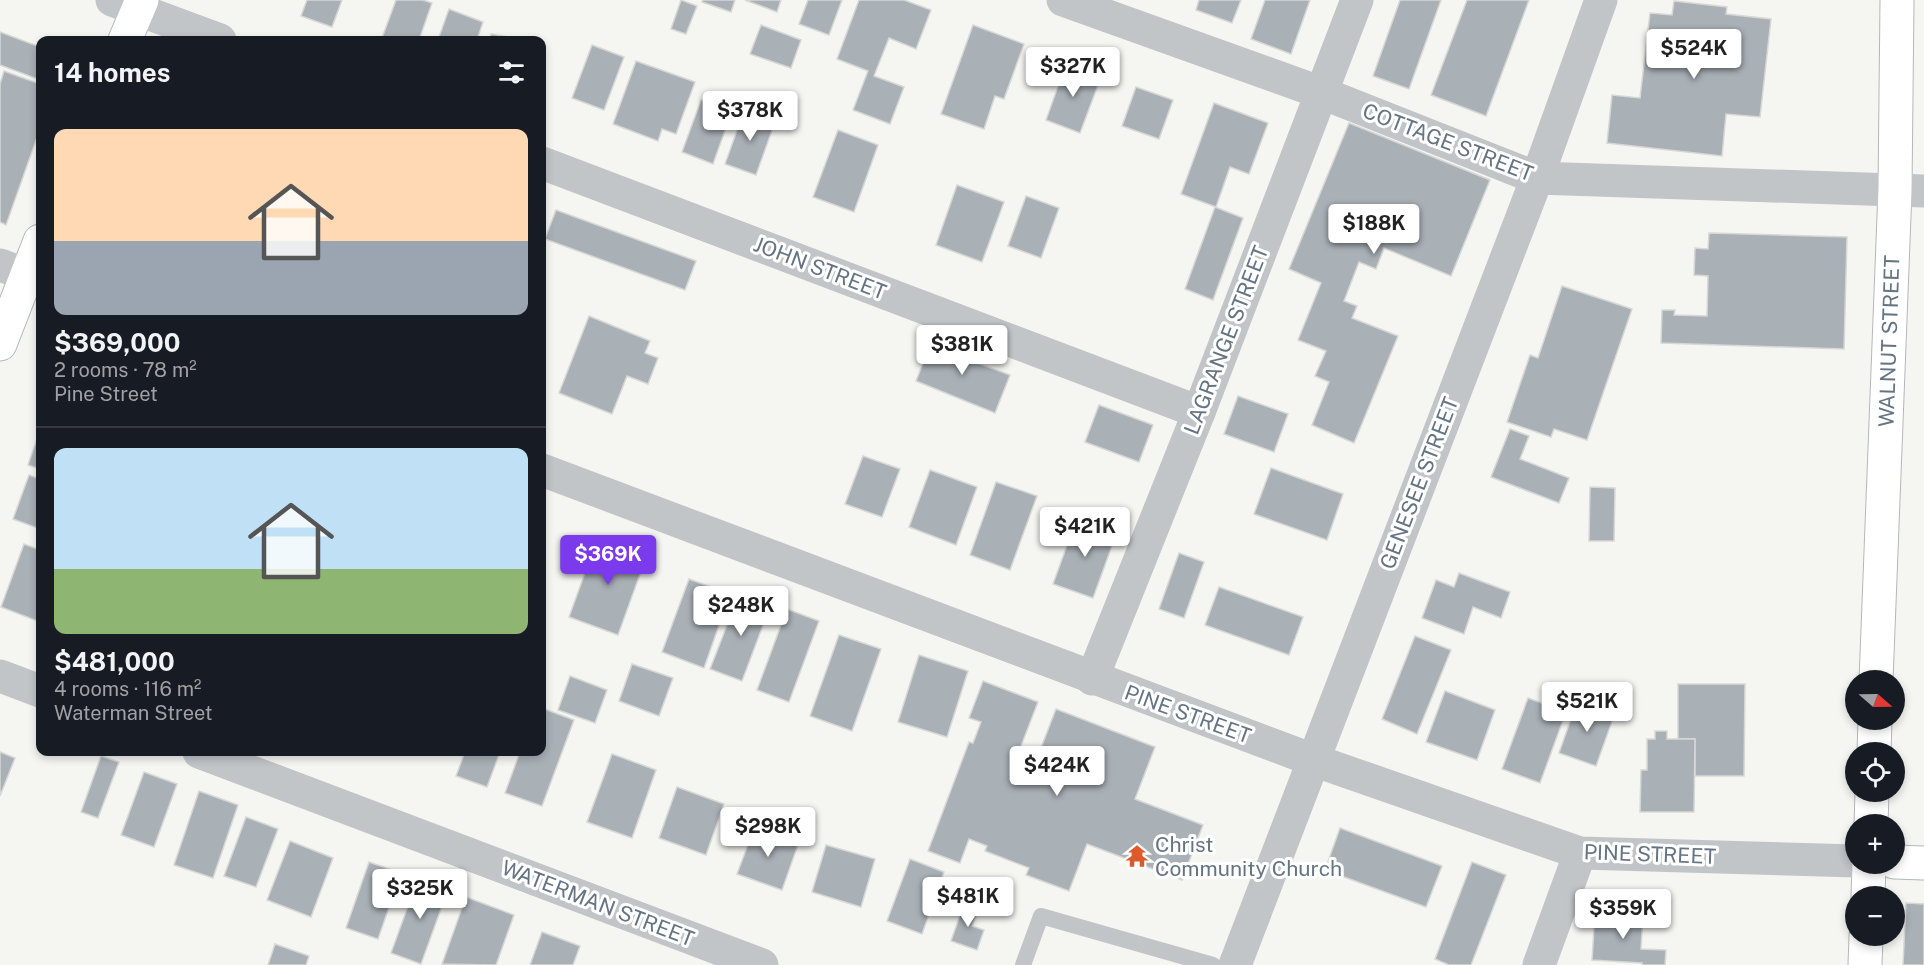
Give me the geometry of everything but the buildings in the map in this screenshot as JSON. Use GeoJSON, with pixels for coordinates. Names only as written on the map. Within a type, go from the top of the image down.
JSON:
{"type":"FeatureCollection","features":[{"type":"Feature","properties":{"kind":"main road","name":"WALNUT STREET"},"geometry":{"type":"LineString","coordinates":[[1877,670],[1910,191],[1897,0]]}},
{"type":"Feature","properties":{"kind":"main road"},"geometry":{"type":"LineString","coordinates":[[126,36],[131,3]]}},
{"type":"Feature","properties":{"kind":"main road"},"geometry":{"type":"LineString","coordinates":[[0,344],[22,273],[36,248]]}},
{"type":"Feature","properties":{"kind":"main road"},"geometry":{"type":"LineString","coordinates":[[1905,862],[1924,863]]}},
{"type":"Feature","properties":{"kind":"main road"},"geometry":{"type":"LineString","coordinates":[[1865,965],[1866,946]]}},
{"type":"Feature","properties":{"kind":"street","name":"COTTAGE STREET"},"geometry":{"type":"LineString","coordinates":[[1063,0],[1322,93],[1537,178],[1910,191]]}},
{"type":"Feature","properties":{"kind":"street","name":"LAGRANGE STREET"},"geometry":{"type":"LineString","coordinates":[[1092,679],[1199,412],[1357,0]]}},
{"type":"Feature","properties":{"kind":"street","name":"GENESEE STREET"},"geometry":{"type":"LineString","coordinates":[[1235,965],[1537,178],[1601,0]]}},
{"type":"Feature","properties":{"kind":"street"},"geometry":{"type":"LineString","coordinates":[[131,3],[210,36]]}},
{"type":"Feature","properties":{"kind":"street","name":"JOHN STREET"},"geometry":{"type":"LineString","coordinates":[[546,165],[1199,412]]}},
{"type":"Feature","properties":{"kind":"street","name":"PINE STREET"},"geometry":{"type":"LineString","coordinates":[[546,472],[1092,679],[1313,760],[1580,853],[1845,861]]}},
{"type":"Feature","properties":{"kind":"street"},"geometry":{"type":"LineString","coordinates":[[0,676],[36,690]]}},
{"type":"Feature","properties":{"kind":"street","name":"WATERMAN STREET"},"geometry":{"type":"LineString","coordinates":[[210,756],[762,965]]}},
{"type":"Feature","properties":{"kind":"street"},"geometry":{"type":"LineString","coordinates":[[1539,965],[1580,853]]}},
{"type":"Feature","properties":{"kind":"lane"},"geometry":{"type":"LineString","coordinates":[[1023,965],[1041,916],[1213,965]]}},
{"type":"Feature","properties":{"kind":"place","name":"Christ Community Church"},"geometry":{"type":"Point","coordinates":[1137,856]}}]}
